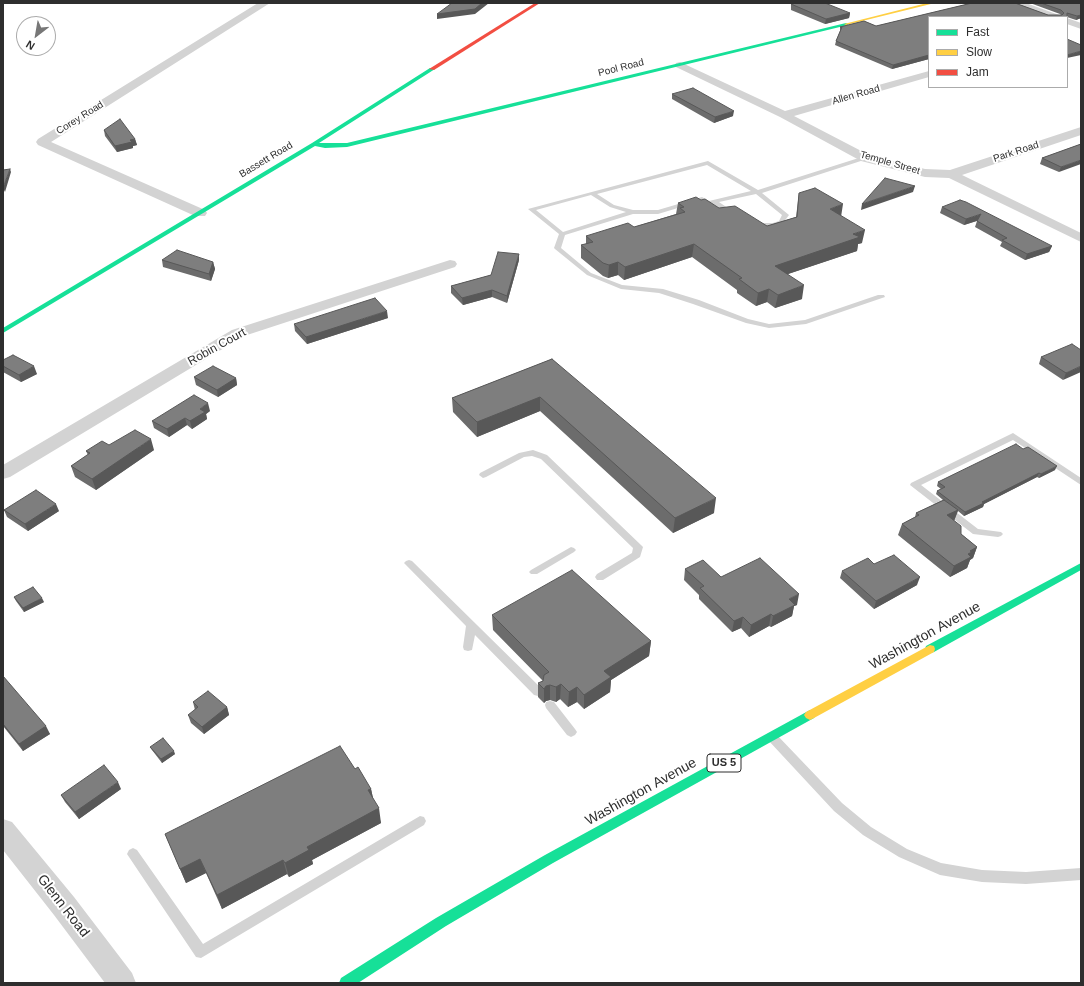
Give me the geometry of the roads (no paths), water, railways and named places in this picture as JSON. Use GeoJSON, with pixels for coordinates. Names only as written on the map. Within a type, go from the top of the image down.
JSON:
{"type":"FeatureCollection","features":[{"type":"Feature","properties":{"kind":"street","name":"Corey Road"},"geometry":{"type":"LineString","coordinates":[[200,212],[42,142],[265,3]]}},
{"type":"Feature","properties":{"kind":"street","name":"Bassett Road"},"geometry":{"type":"LineString","coordinates":[[3,331],[314,144],[538,3]]}},
{"type":"Feature","properties":{"kind":"street","name":"Pool Road"},"geometry":{"type":"LineString","coordinates":[[314,144],[330,146],[347,145],[933,3]]}},
{"type":"Feature","properties":{"kind":"street"},"geometry":{"type":"LineString","coordinates":[[1016,3],[1053,16]]}},
{"type":"Feature","properties":{"kind":"street"},"geometry":{"type":"LineString","coordinates":[[1068,22],[1079,30]]}},
{"type":"Feature","properties":{"kind":"street","name":"Temple Street"},"geometry":{"type":"LineString","coordinates":[[680,65],[784,115],[865,158],[925,173],[951,174],[1081,238]]}},
{"type":"Feature","properties":{"kind":"street","name":"Allen Road"},"geometry":{"type":"LineString","coordinates":[[784,115],[928,74]]}},
{"type":"Feature","properties":{"kind":"street","name":"Park Road"},"geometry":{"type":"LineString","coordinates":[[951,174],[1081,131]]}},
{"type":"Feature","properties":{"kind":"street","name":"Robin Court"},"geometry":{"type":"LineString","coordinates":[[3,473],[238,333],[450,264]]}},
{"type":"Feature","properties":{"kind":"street","name":"Washington Avenue"},"geometry":{"type":"LineString","coordinates":[[346,983],[441,922],[549,858],[772,737],[1081,566]]}},
{"type":"Feature","properties":{"kind":"street","name":"Glenn Road"},"geometry":{"type":"LineString","coordinates":[[3,830],[64,906],[122,983]]}},
{"type":"Feature","properties":{"kind":"lane"},"geometry":{"type":"LineString","coordinates":[[592,193],[612,206],[633,212],[658,212],[702,199],[708,203],[757,192],[865,158]]}},
{"type":"Feature","properties":{"kind":"lane"},"geometry":{"type":"LineString","coordinates":[[562,234],[531,209],[708,163],[757,192],[786,214],[781,222],[774,225],[755,225],[746,222]]}},
{"type":"Feature","properties":{"kind":"lane"},"geometry":{"type":"LineString","coordinates":[[714,202],[740,218]]}},
{"type":"Feature","properties":{"kind":"lane"},"geometry":{"type":"LineString","coordinates":[[562,234],[633,212]]}},
{"type":"Feature","properties":{"kind":"lane"},"geometry":{"type":"LineString","coordinates":[[562,234],[558,248],[589,274],[621,287],[660,291],[696,302],[746,321],[769,326],[806,322],[881,297]]}},
{"type":"Feature","properties":{"kind":"lane"},"geometry":{"type":"LineString","coordinates":[[998,534],[976,532],[914,485],[1013,436],[1081,482]]}},
{"type":"Feature","properties":{"kind":"lane"},"geometry":{"type":"LineString","coordinates":[[483,475],[522,455],[533,453],[544,457],[638,547],[637,555],[600,577]]}},
{"type":"Feature","properties":{"kind":"lane"},"geometry":{"type":"LineString","coordinates":[[534,572],[571,550]]}},
{"type":"Feature","properties":{"kind":"lane"},"geometry":{"type":"LineString","coordinates":[[409,563],[538,692]]}},
{"type":"Feature","properties":{"kind":"lane"},"geometry":{"type":"LineString","coordinates":[[468,648],[471,626]]}},
{"type":"Feature","properties":{"kind":"lane"},"geometry":{"type":"LineString","coordinates":[[550,705],[571,732]]}},
{"type":"Feature","properties":{"kind":"lane"},"geometry":{"type":"LineString","coordinates":[[772,737],[838,807],[867,831],[903,853],[940,869],[982,876],[1026,878],[1081,874]]}},
{"type":"Feature","properties":{"kind":"lane"},"geometry":{"type":"LineString","coordinates":[[133,854],[202,952],[420,821]]}}]}
